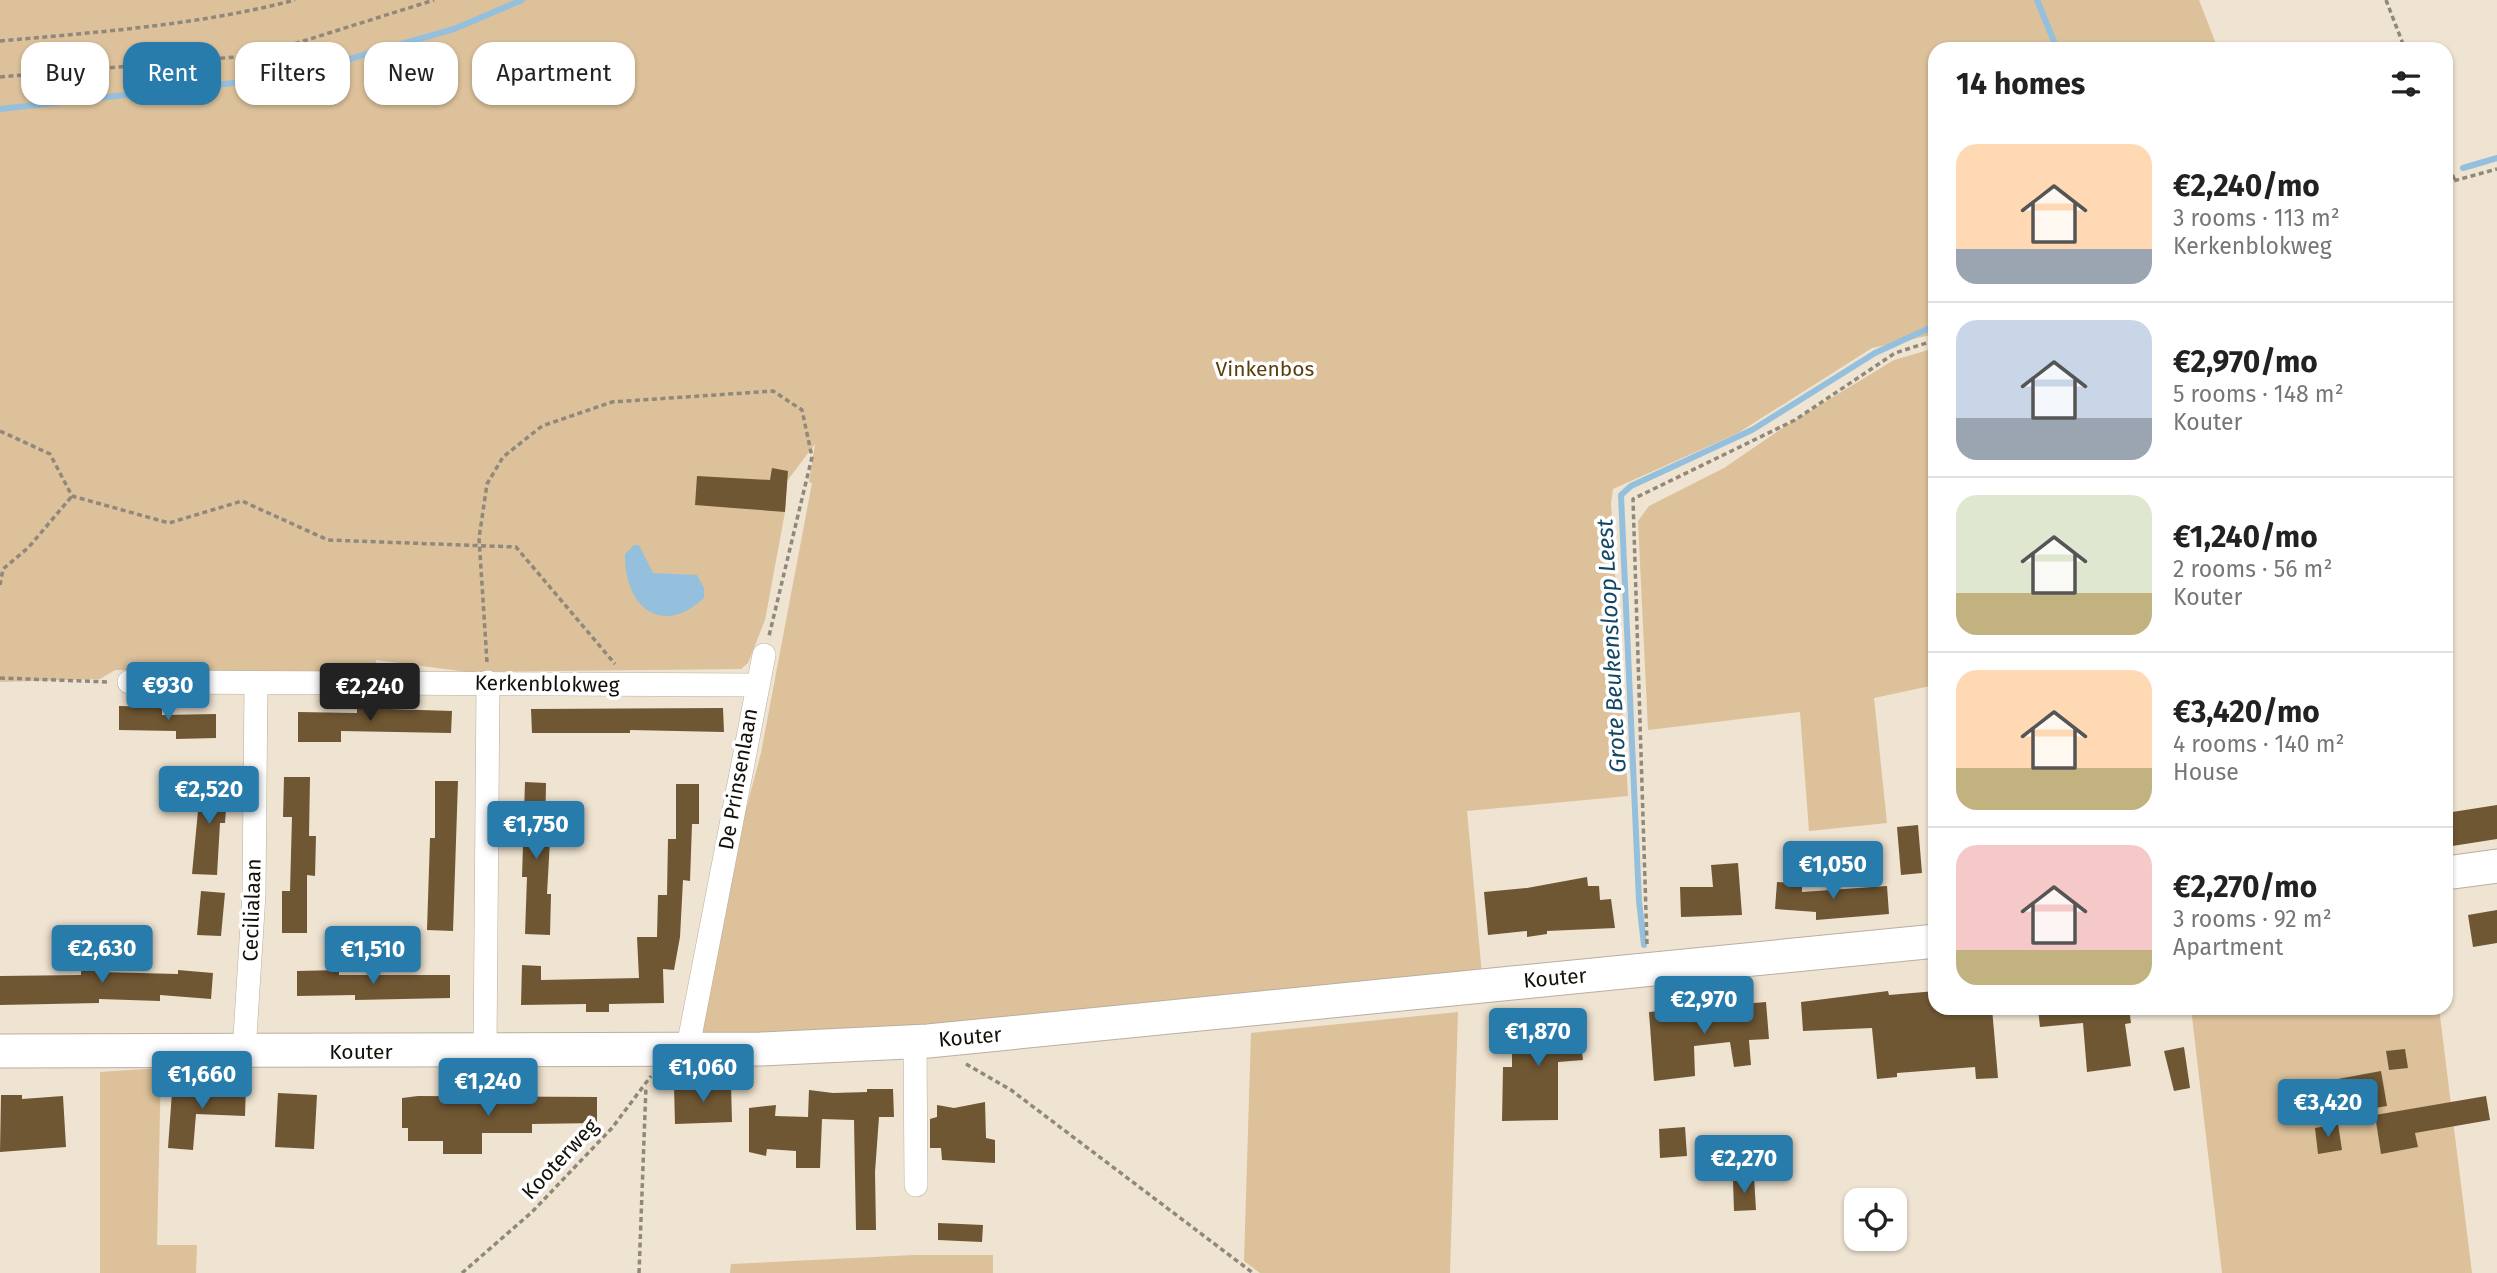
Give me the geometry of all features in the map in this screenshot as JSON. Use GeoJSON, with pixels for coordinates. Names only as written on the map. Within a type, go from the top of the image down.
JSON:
{"type":"FeatureCollection","features":[{"type":"Feature","properties":{"kind":"street","name":"De Prinsenlaan"},"geometry":{"type":"LineString","coordinates":[[674,1049],[764,655]]}},
{"type":"Feature","properties":{"kind":"street","name":"Kerkenblokweg"},"geometry":{"type":"LineString","coordinates":[[130,682],[755,685]]}},
{"type":"Feature","properties":{"kind":"street"},"geometry":{"type":"LineString","coordinates":[[485,1052],[488,682]]}},
{"type":"Feature","properties":{"kind":"street","name":"Cecilialaan"},"geometry":{"type":"LineString","coordinates":[[244,1052],[254,894],[256,684]]}},
{"type":"Feature","properties":{"kind":"street"},"geometry":{"type":"LineString","coordinates":[[2453,872],[2497,866]]}},
{"type":"Feature","properties":{"kind":"street","name":"Kouter"},"geometry":{"type":"LineString","coordinates":[[0,1051],[485,1052],[761,1049],[921,1041],[1099,1026],[1928,942]]}},
{"type":"Feature","properties":{"kind":"street"},"geometry":{"type":"LineString","coordinates":[[916,1185],[921,1041]]}},
{"type":"Feature","properties":{"kind":"path"},"geometry":{"type":"LineString","coordinates":[[0,41],[136,29],[295,0]]}},
{"type":"Feature","properties":{"kind":"path"},"geometry":{"type":"LineString","coordinates":[[0,77],[259,55],[433,0]]}},
{"type":"Feature","properties":{"kind":"path"},"geometry":{"type":"LineString","coordinates":[[2386,0],[2402,42]]}},
{"type":"Feature","properties":{"kind":"path"},"geometry":{"type":"LineString","coordinates":[[2453,176],[2455,181],[2497,169]]}},
{"type":"Feature","properties":{"kind":"path"},"geometry":{"type":"LineString","coordinates":[[1648,969],[1633,499],[1795,420],[1895,353],[1928,343]]}},
{"type":"Feature","properties":{"kind":"path"},"geometry":{"type":"LineString","coordinates":[[488,682],[480,546],[487,484],[503,457],[542,426],[612,402],[773,391],[802,410],[812,457],[764,655]]}},
{"type":"Feature","properties":{"kind":"path"},"geometry":{"type":"LineString","coordinates":[[0,430],[50,454],[72,496],[169,523],[242,501],[328,540],[516,547],[633,685]]}},
{"type":"Feature","properties":{"kind":"path"},"geometry":{"type":"LineString","coordinates":[[0,585],[3,569],[29,547],[72,496]]}},
{"type":"Feature","properties":{"kind":"path"},"geometry":{"type":"LineString","coordinates":[[0,678],[130,682]]}},
{"type":"Feature","properties":{"kind":"path"},"geometry":{"type":"LineString","coordinates":[[921,1041],[1011,1090],[1253,1273]]}},
{"type":"Feature","properties":{"kind":"path","name":"Kooterweg"},"geometry":{"type":"LineString","coordinates":[[462,1273],[532,1212],[646,1086],[674,1049]]}},
{"type":"Feature","properties":{"kind":"path"},"geometry":{"type":"LineString","coordinates":[[639,1273],[646,1086]]}},
{"type":"Feature","properties":{"kind":"green space","name":"Vinkenbos"},"geometry":{"type":"Polygon","coordinates":[[[0,0],[2199,0],[2215,42],[1928,42],[1928,336],[1872,348],[1738,433],[1613,489],[1611,503],[1628,796],[1467,811],[1482,975],[996,1024],[685,1039],[761,753],[812,483],[809,482],[815,444],[787,481],[785,512],[765,620],[748,663],[741,669],[468,672],[376,660],[374,678],[115,670],[100,679],[0,682],[0,0]]]}},
{"type":"Feature","properties":{"kind":"green space"},"geometry":{"type":"Polygon","coordinates":[[[1928,350],[1928,686],[1874,698],[1887,823],[1809,831],[1800,712],[1648,730],[1638,521],[1649,506],[1724,468],[1787,425],[1894,360],[1928,350]]]}},
{"type":"Feature","properties":{"kind":"green space"},"geometry":{"type":"Polygon","coordinates":[[[1458,1012],[1450,1273],[1260,1273],[1244,1261],[1251,1033],[1458,1012]]]}},
{"type":"Feature","properties":{"kind":"green space"},"geometry":{"type":"Polygon","coordinates":[[[2192,1015],[2440,1015],[2472,1273],[2222,1273],[2192,1015]]]}},
{"type":"Feature","properties":{"kind":"green space"},"geometry":{"type":"Polygon","coordinates":[[[161,1068],[157,1245],[197,1245],[196,1273],[100,1273],[100,1072],[161,1068]]]}},
{"type":"Feature","properties":{"kind":"green space"},"geometry":{"type":"Polygon","coordinates":[[[914,1255],[993,1255],[993,1273],[730,1273],[731,1264],[914,1255]]]}},
{"type":"Feature","properties":{"kind":"water"},"geometry":{"type":"Polygon","coordinates":[[[634,545],[639,545],[653,573],[697,575],[704,588],[704,598],[688,610],[673,615],[660,615],[648,610],[638,601],[626,572],[625,554],[634,545]]]}},
{"type":"Feature","properties":{"kind":"building"},"geometry":{"type":"Polygon","coordinates":[[[772,468],[788,471],[785,512],[695,505],[697,476],[770,480],[772,468]]]}},
{"type":"Feature","properties":{"kind":"building"},"geometry":{"type":"Polygon","coordinates":[[[119,706],[162,707],[162,715],[216,714],[216,738],[176,739],[176,731],[119,730],[119,706]]]}},
{"type":"Feature","properties":{"kind":"building"},"geometry":{"type":"Polygon","coordinates":[[[357,708],[452,711],[451,733],[341,731],[341,742],[298,742],[298,712],[357,713],[357,708]]]}},
{"type":"Feature","properties":{"kind":"building"},"geometry":{"type":"Polygon","coordinates":[[[723,708],[724,732],[630,730],[630,733],[532,733],[531,709],[723,708]]]}},
{"type":"Feature","properties":{"kind":"building"},"geometry":{"type":"Polygon","coordinates":[[[284,777],[310,777],[309,836],[316,836],[315,876],[307,875],[307,933],[282,933],[282,891],[290,891],[292,817],[283,817],[284,777]]]}},
{"type":"Feature","properties":{"kind":"building"},"geometry":{"type":"Polygon","coordinates":[[[201,779],[228,781],[225,823],[220,823],[217,875],[192,874],[201,779]]]}},
{"type":"Feature","properties":{"kind":"building"},"geometry":{"type":"Polygon","coordinates":[[[435,781],[458,781],[453,931],[427,930],[430,838],[435,838],[435,781]]]}},
{"type":"Feature","properties":{"kind":"building"},"geometry":{"type":"Polygon","coordinates":[[[525,782],[546,783],[545,840],[550,840],[547,894],[551,894],[550,935],[525,934],[527,877],[522,877],[525,782]]]}},
{"type":"Feature","properties":{"kind":"building"},"geometry":{"type":"Polygon","coordinates":[[[676,784],[699,784],[699,824],[692,824],[690,881],[683,880],[680,937],[674,970],[663,969],[664,1003],[609,1004],[609,1012],[586,1012],[586,1004],[521,1005],[522,965],[541,966],[541,980],[639,978],[637,937],[657,937],[658,895],[667,895],[668,839],[676,839],[676,784]]]}},
{"type":"Feature","properties":{"kind":"building"},"geometry":{"type":"Polygon","coordinates":[[[2497,805],[2497,839],[2453,846],[2453,812],[2497,805]]]}},
{"type":"Feature","properties":{"kind":"building"},"geometry":{"type":"Polygon","coordinates":[[[1918,825],[1922,873],[1901,875],[1897,827],[1918,825]]]}},
{"type":"Feature","properties":{"kind":"building"},"geometry":{"type":"Polygon","coordinates":[[[1738,863],[1742,915],[1681,917],[1680,887],[1713,887],[1711,865],[1738,863]]]}},
{"type":"Feature","properties":{"kind":"building"},"geometry":{"type":"Polygon","coordinates":[[[1587,877],[1588,886],[1599,886],[1600,900],[1611,899],[1615,928],[1547,931],[1547,934],[1527,937],[1527,931],[1488,935],[1484,892],[1527,888],[1587,877]]]}},
{"type":"Feature","properties":{"kind":"building"},"geometry":{"type":"Polygon","coordinates":[[[1777,882],[1802,884],[1802,892],[1887,886],[1889,914],[1816,920],[1816,912],[1775,909],[1777,882]]]}},
{"type":"Feature","properties":{"kind":"building"},"geometry":{"type":"Polygon","coordinates":[[[201,891],[225,893],[221,936],[197,935],[201,891]]]}},
{"type":"Feature","properties":{"kind":"building"},"geometry":{"type":"Polygon","coordinates":[[[2497,910],[2497,943],[2473,947],[2468,915],[2497,910]]]}},
{"type":"Feature","properties":{"kind":"building"},"geometry":{"type":"Polygon","coordinates":[[[82,946],[101,946],[100,972],[178,974],[178,970],[213,973],[211,999],[160,995],[160,1001],[99,999],[99,1003],[0,1005],[0,976],[81,975],[82,946]]]}},
{"type":"Feature","properties":{"kind":"building"},"geometry":{"type":"Polygon","coordinates":[[[339,970],[339,975],[450,975],[450,998],[355,1000],[355,995],[297,996],[297,971],[339,970]]]}},
{"type":"Feature","properties":{"kind":"building"},"geometry":{"type":"Polygon","coordinates":[[[1888,991],[1889,995],[1928,992],[1928,1015],[1993,1015],[1998,1078],[1976,1079],[1975,1067],[1897,1073],[1897,1077],[1877,1079],[1872,1028],[1803,1031],[1801,1002],[1888,991]]]}},
{"type":"Feature","properties":{"kind":"building"},"geometry":{"type":"Polygon","coordinates":[[[1766,1002],[1769,1039],[1749,1040],[1751,1065],[1734,1067],[1730,1042],[1694,1046],[1695,1076],[1654,1081],[1649,1012],[1766,1002]]]}},
{"type":"Feature","properties":{"kind":"building"},"geometry":{"type":"Polygon","coordinates":[[[2039,1015],[2130,1015],[2131,1023],[2125,1024],[2131,1066],[2087,1072],[2083,1023],[2040,1027],[2039,1015]]]}},
{"type":"Feature","properties":{"kind":"building"},"geometry":{"type":"Polygon","coordinates":[[[1578,1018],[1583,1060],[1558,1062],[1558,1120],[1502,1121],[1503,1067],[1512,1067],[1512,1032],[1515,1032],[1515,1022],[1578,1018]]]}},
{"type":"Feature","properties":{"kind":"building"},"geometry":{"type":"Polygon","coordinates":[[[2184,1047],[2190,1088],[2174,1091],[2164,1051],[2184,1047]]]}},
{"type":"Feature","properties":{"kind":"building"},"geometry":{"type":"Polygon","coordinates":[[[2405,1049],[2408,1068],[2389,1070],[2386,1051],[2405,1049]]]}},
{"type":"Feature","properties":{"kind":"building"},"geometry":{"type":"Polygon","coordinates":[[[2381,1071],[2387,1106],[2333,1115],[2327,1081],[2381,1071]]]}},
{"type":"Feature","properties":{"kind":"building"},"geometry":{"type":"Polygon","coordinates":[[[216,1083],[246,1084],[245,1116],[196,1114],[193,1150],[168,1148],[172,1092],[215,1095],[216,1083]]]}},
{"type":"Feature","properties":{"kind":"building"},"geometry":{"type":"Polygon","coordinates":[[[731,1084],[732,1122],[675,1124],[674,1086],[731,1084]]]}},
{"type":"Feature","properties":{"kind":"building"},"geometry":{"type":"Polygon","coordinates":[[[867,1089],[893,1089],[894,1117],[879,1117],[875,1172],[876,1230],[856,1230],[854,1120],[822,1119],[820,1168],[796,1168],[796,1151],[767,1149],[766,1156],[749,1152],[749,1108],[776,1105],[775,1116],[808,1117],[809,1090],[833,1093],[867,1092],[867,1089]]]}},
{"type":"Feature","properties":{"kind":"building"},"geometry":{"type":"Polygon","coordinates":[[[278,1093],[317,1095],[314,1149],[275,1147],[278,1093]]]}},
{"type":"Feature","properties":{"kind":"building"},"geometry":{"type":"Polygon","coordinates":[[[1,1095],[22,1095],[22,1099],[63,1096],[66,1147],[0,1152],[1,1095]]]}},
{"type":"Feature","properties":{"kind":"building"},"geometry":{"type":"Polygon","coordinates":[[[2486,1096],[2490,1120],[2415,1133],[2418,1147],[2381,1154],[2375,1115],[2486,1096]]]}},
{"type":"Feature","properties":{"kind":"building"},"geometry":{"type":"Polygon","coordinates":[[[597,1097],[597,1123],[532,1124],[532,1133],[482,1133],[482,1154],[443,1154],[443,1141],[408,1141],[408,1128],[402,1128],[402,1098],[597,1097]]]}},
{"type":"Feature","properties":{"kind":"building"},"geometry":{"type":"Polygon","coordinates":[[[985,1102],[986,1138],[995,1140],[995,1163],[942,1160],[941,1148],[930,1148],[930,1119],[937,1117],[937,1105],[954,1108],[985,1102]]]}},
{"type":"Feature","properties":{"kind":"building"},"geometry":{"type":"Polygon","coordinates":[[[2338,1124],[2342,1150],[2318,1154],[2315,1128],[2338,1124]]]}},
{"type":"Feature","properties":{"kind":"building"},"geometry":{"type":"Polygon","coordinates":[[[1685,1127],[1687,1156],[1660,1158],[1659,1129],[1685,1127]]]}},
{"type":"Feature","properties":{"kind":"building"},"geometry":{"type":"Polygon","coordinates":[[[1754,1177],[1756,1210],[1734,1211],[1733,1180],[1754,1177]]]}},
{"type":"Feature","properties":{"kind":"building"},"geometry":{"type":"Polygon","coordinates":[[[938,1223],[983,1225],[982,1242],[938,1240],[938,1223]]]}},
{"type":"Feature","properties":{"kind":"waterway"},"geometry":{"type":"LineString","coordinates":[[0,109],[287,77],[454,29],[522,0]]}},
{"type":"Feature","properties":{"kind":"waterway","name":"Grote Beukensloop Leest"},"geometry":{"type":"LineString","coordinates":[[2037,0],[2054,42]]}},
{"type":"Feature","properties":{"kind":"waterway"},"geometry":{"type":"LineString","coordinates":[[2463,168],[2497,158]]}},
{"type":"Feature","properties":{"kind":"waterway","name":"Grote Beukensloop Leest"},"geometry":{"type":"LineString","coordinates":[[1644,945],[1639,901],[1621,495],[1631,486],[1752,430],[1875,353],[1928,329]]}}]}
